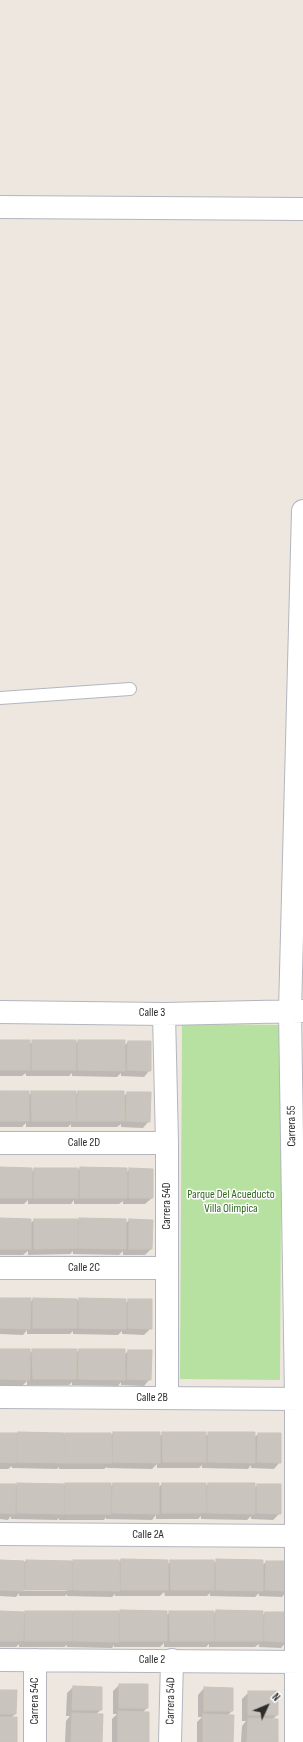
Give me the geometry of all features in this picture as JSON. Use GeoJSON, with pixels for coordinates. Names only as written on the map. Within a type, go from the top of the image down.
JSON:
{"type":"FeatureCollection","features":[{"type":"Feature","properties":{"kind":"street"},"geometry":{"type":"LineString","coordinates":[[0,207],[303,209]]}},
{"type":"Feature","properties":{"kind":"street","name":"Carrera 55"},"geometry":{"type":"LineString","coordinates":[[296,1742],[299,1662],[296,1536],[299,1399],[297,1011],[303,511]]}},
{"type":"Feature","properties":{"kind":"street","name":"Calle 3"},"geometry":{"type":"LineString","coordinates":[[0,1012],[164,1014],[297,1011]]}},
{"type":"Feature","properties":{"kind":"street","name":"Carrera 54D"},"geometry":{"type":"LineString","coordinates":[[164,1014],[167,1143],[168,1398]]}},
{"type":"Feature","properties":{"kind":"street","name":"Calle 2D"},"geometry":{"type":"LineString","coordinates":[[0,1143],[167,1143]]}},
{"type":"Feature","properties":{"kind":"street","name":"Calle 2C"},"geometry":{"type":"LineString","coordinates":[[0,1268],[167,1268]]}},
{"type":"Feature","properties":{"kind":"street","name":"Calle 2B"},"geometry":{"type":"LineString","coordinates":[[0,1397],[299,1399]]}},
{"type":"Feature","properties":{"kind":"street","name":"Calle 2A"},"geometry":{"type":"LineString","coordinates":[[0,1534],[296,1536]]}},
{"type":"Feature","properties":{"kind":"street","name":"Calle 2"},"geometry":{"type":"LineString","coordinates":[[0,1660],[299,1662]]}},
{"type":"Feature","properties":{"kind":"street","name":"Carrera 54C"},"geometry":{"type":"LineString","coordinates":[[35,1660],[35,1742]]}},
{"type":"Feature","properties":{"kind":"street","name":"Carrera 54D"},"geometry":{"type":"LineString","coordinates":[[170,1742],[172,1660]]}},
{"type":"Feature","properties":{"kind":"lane"},"geometry":{"type":"LineString","coordinates":[[0,698],[130,689]]}},
{"type":"Feature","properties":{"kind":"green space","name":"Parque Del Acueducto Villa Olimpica"},"geometry":{"type":"Polygon","coordinates":[[[182,1024],[282,1025],[280,1380],[180,1379],[182,1024]]]}},
{"type":"Feature","properties":{"kind":"building"},"geometry":{"type":"Polygon","coordinates":[[[0,1040],[30,1040],[30,1070],[0,1070],[0,1040]]]}},
{"type":"Feature","properties":{"kind":"building"},"geometry":{"type":"Polygon","coordinates":[[[32,1040],[76,1040],[76,1070],[32,1070],[32,1040]]]}},
{"type":"Feature","properties":{"kind":"building"},"geometry":{"type":"Polygon","coordinates":[[[78,1040],[125,1040],[125,1071],[78,1070],[78,1040]]]}},
{"type":"Feature","properties":{"kind":"building"},"geometry":{"type":"Polygon","coordinates":[[[128,1041],[151,1041],[151,1071],[127,1070],[128,1041]]]}},
{"type":"Feature","properties":{"kind":"building"},"geometry":{"type":"Polygon","coordinates":[[[0,1091],[29,1091],[29,1121],[0,1121],[0,1091]]]}},
{"type":"Feature","properties":{"kind":"building"},"geometry":{"type":"Polygon","coordinates":[[[31,1091],[76,1091],[76,1121],[32,1121],[31,1091]]]}},
{"type":"Feature","properties":{"kind":"building"},"geometry":{"type":"Polygon","coordinates":[[[78,1091],[124,1091],[125,1121],[77,1121],[78,1091]]]}},
{"type":"Feature","properties":{"kind":"building"},"geometry":{"type":"Polygon","coordinates":[[[127,1092],[151,1092],[150,1122],[126,1121],[127,1092]]]}},
{"type":"Feature","properties":{"kind":"building"},"geometry":{"type":"Polygon","coordinates":[[[0,1167],[32,1168],[32,1198],[0,1198],[0,1167]]]}},
{"type":"Feature","properties":{"kind":"building"},"geometry":{"type":"Polygon","coordinates":[[[80,1167],[127,1168],[127,1198],[80,1198],[80,1167]]]}},
{"type":"Feature","properties":{"kind":"building"},"geometry":{"type":"Polygon","coordinates":[[[34,1168],[78,1168],[78,1198],[34,1198],[34,1168]]]}},
{"type":"Feature","properties":{"kind":"building"},"geometry":{"type":"Polygon","coordinates":[[[129,1168],[153,1169],[153,1198],[129,1198],[129,1168]]]}},
{"type":"Feature","properties":{"kind":"building"},"geometry":{"type":"Polygon","coordinates":[[[0,1218],[31,1219],[31,1249],[0,1249],[0,1218]]]}},
{"type":"Feature","properties":{"kind":"building"},"geometry":{"type":"Polygon","coordinates":[[[79,1218],[126,1219],[126,1249],[79,1248],[79,1218]]]}},
{"type":"Feature","properties":{"kind":"building"},"geometry":{"type":"Polygon","coordinates":[[[34,1219],[78,1219],[78,1248],[34,1249],[34,1219]]]}},
{"type":"Feature","properties":{"kind":"building"},"geometry":{"type":"Polygon","coordinates":[[[129,1219],[153,1220],[152,1249],[129,1249],[129,1219]]]}},
{"type":"Feature","properties":{"kind":"building"},"geometry":{"type":"Polygon","coordinates":[[[0,1298],[31,1298],[30,1329],[0,1328],[0,1298]]]}},
{"type":"Feature","properties":{"kind":"building"},"geometry":{"type":"Polygon","coordinates":[[[33,1298],[77,1299],[77,1328],[33,1328],[33,1298]]]}},
{"type":"Feature","properties":{"kind":"building"},"geometry":{"type":"Polygon","coordinates":[[[79,1298],[126,1299],[126,1329],[79,1328],[79,1298]]]}},
{"type":"Feature","properties":{"kind":"building"},"geometry":{"type":"Polygon","coordinates":[[[128,1299],[152,1299],[152,1329],[128,1328],[128,1299]]]}},
{"type":"Feature","properties":{"kind":"building"},"geometry":{"type":"Polygon","coordinates":[[[0,1349],[30,1349],[30,1380],[0,1379],[0,1349]]]}},
{"type":"Feature","properties":{"kind":"building"},"geometry":{"type":"Polygon","coordinates":[[[32,1349],[77,1349],[76,1379],[33,1379],[32,1349]]]}},
{"type":"Feature","properties":{"kind":"building"},"geometry":{"type":"Polygon","coordinates":[[[79,1349],[125,1349],[125,1380],[78,1379],[79,1349]]]}},
{"type":"Feature","properties":{"kind":"building"},"geometry":{"type":"Polygon","coordinates":[[[128,1350],[152,1350],[151,1380],[127,1379],[128,1350]]]}},
{"type":"Feature","properties":{"kind":"building"},"geometry":{"type":"Polygon","coordinates":[[[18,1432],[64,1433],[65,1463],[17,1462],[18,1432]]]}},
{"type":"Feature","properties":{"kind":"building"},"geometry":{"type":"Polygon","coordinates":[[[113,1432],[160,1432],[160,1463],[113,1462],[113,1432]]]}},
{"type":"Feature","properties":{"kind":"building"},"geometry":{"type":"Polygon","coordinates":[[[162,1432],[206,1432],[206,1462],[163,1462],[162,1432]]]}},
{"type":"Feature","properties":{"kind":"building"},"geometry":{"type":"Polygon","coordinates":[[[208,1432],[255,1432],[255,1463],[208,1462],[208,1432]]]}},
{"type":"Feature","properties":{"kind":"building"},"geometry":{"type":"Polygon","coordinates":[[[0,1433],[17,1433],[16,1463],[0,1462],[0,1433]]]}},
{"type":"Feature","properties":{"kind":"building"},"geometry":{"type":"Polygon","coordinates":[[[65,1433],[111,1433],[112,1463],[65,1463],[65,1433]]]}},
{"type":"Feature","properties":{"kind":"building"},"geometry":{"type":"Polygon","coordinates":[[[258,1433],[281,1433],[281,1463],[257,1462],[258,1433]]]}},
{"type":"Feature","properties":{"kind":"building"},"geometry":{"type":"Polygon","coordinates":[[[17,1483],[64,1484],[64,1514],[17,1513],[17,1483]]]}},
{"type":"Feature","properties":{"kind":"building"},"geometry":{"type":"Polygon","coordinates":[[[65,1483],[111,1483],[111,1514],[65,1514],[65,1483]]]}},
{"type":"Feature","properties":{"kind":"building"},"geometry":{"type":"Polygon","coordinates":[[[113,1483],[159,1483],[159,1514],[112,1513],[113,1483]]]}},
{"type":"Feature","properties":{"kind":"building"},"geometry":{"type":"Polygon","coordinates":[[[162,1483],[206,1483],[206,1513],[162,1513],[162,1483]]]}},
{"type":"Feature","properties":{"kind":"building"},"geometry":{"type":"Polygon","coordinates":[[[208,1483],[255,1483],[255,1514],[207,1513],[208,1483]]]}},
{"type":"Feature","properties":{"kind":"building"},"geometry":{"type":"Polygon","coordinates":[[[0,1484],[16,1484],[15,1514],[0,1513],[0,1484]]]}},
{"type":"Feature","properties":{"kind":"building"},"geometry":{"type":"Polygon","coordinates":[[[257,1484],[281,1484],[281,1514],[257,1513],[257,1484]]]}},
{"type":"Feature","properties":{"kind":"building"},"geometry":{"type":"Polygon","coordinates":[[[121,1559],[168,1560],[168,1590],[121,1590],[121,1559]]]}},
{"type":"Feature","properties":{"kind":"building"},"geometry":{"type":"Polygon","coordinates":[[[216,1559],[263,1560],[263,1591],[216,1590],[216,1559]]]}},
{"type":"Feature","properties":{"kind":"building"},"geometry":{"type":"Polygon","coordinates":[[[0,1560],[24,1561],[24,1591],[0,1590],[0,1560]]]}},
{"type":"Feature","properties":{"kind":"building"},"geometry":{"type":"Polygon","coordinates":[[[26,1560],[72,1561],[72,1590],[25,1590],[26,1560]]]}},
{"type":"Feature","properties":{"kind":"building"},"geometry":{"type":"Polygon","coordinates":[[[73,1560],[119,1560],[120,1591],[73,1590],[73,1560]]]}},
{"type":"Feature","properties":{"kind":"building"},"geometry":{"type":"Polygon","coordinates":[[[170,1560],[214,1560],[214,1590],[171,1590],[170,1560]]]}},
{"type":"Feature","properties":{"kind":"building"},"geometry":{"type":"Polygon","coordinates":[[[266,1561],[289,1561],[289,1591],[265,1590],[266,1561]]]}},
{"type":"Feature","properties":{"kind":"building"},"geometry":{"type":"Polygon","coordinates":[[[120,1610],[167,1611],[167,1641],[120,1641],[120,1610]]]}},
{"type":"Feature","properties":{"kind":"building"},"geometry":{"type":"Polygon","coordinates":[[[216,1610],[263,1611],[263,1641],[215,1641],[216,1610]]]}},
{"type":"Feature","properties":{"kind":"building"},"geometry":{"type":"Polygon","coordinates":[[[0,1611],[24,1612],[23,1641],[0,1641],[0,1611]]]}},
{"type":"Feature","properties":{"kind":"building"},"geometry":{"type":"Polygon","coordinates":[[[25,1611],[72,1611],[72,1641],[25,1641],[25,1611]]]}},
{"type":"Feature","properties":{"kind":"building"},"geometry":{"type":"Polygon","coordinates":[[[73,1611],[119,1611],[119,1642],[73,1641],[73,1611]]]}},
{"type":"Feature","properties":{"kind":"building"},"geometry":{"type":"Polygon","coordinates":[[[169,1611],[214,1611],[214,1641],[170,1641],[169,1611]]]}},
{"type":"Feature","properties":{"kind":"building"},"geometry":{"type":"Polygon","coordinates":[[[265,1612],[289,1612],[288,1642],[264,1641],[265,1612]]]}},
{"type":"Feature","properties":{"kind":"building"},"geometry":{"type":"Polygon","coordinates":[[[119,1684],[148,1684],[148,1708],[119,1708],[119,1684]]]}},
{"type":"Feature","properties":{"kind":"building"},"geometry":{"type":"Polygon","coordinates":[[[73,1686],[102,1687],[102,1710],[72,1710],[73,1686]]]}},
{"type":"Feature","properties":{"kind":"building"},"geometry":{"type":"Polygon","coordinates":[[[204,1687],[233,1688],[233,1711],[204,1711],[204,1687]]]}},
{"type":"Feature","properties":{"kind":"building"},"geometry":{"type":"Polygon","coordinates":[[[0,1690],[17,1690],[16,1714],[0,1714],[0,1690]]]}},
{"type":"Feature","properties":{"kind":"building"},"geometry":{"type":"Polygon","coordinates":[[[248,1691],[278,1691],[278,1715],[248,1715],[248,1691]]]}},
{"type":"Feature","properties":{"kind":"building"},"geometry":{"type":"Polygon","coordinates":[[[118,1711],[149,1712],[149,1742],[118,1742],[118,1711]]]}},
{"type":"Feature","properties":{"kind":"building"},"geometry":{"type":"Polygon","coordinates":[[[72,1713],[103,1714],[102,1742],[71,1742],[72,1713]]]}},
{"type":"Feature","properties":{"kind":"building"},"geometry":{"type":"Polygon","coordinates":[[[203,1714],[234,1715],[233,1742],[203,1742],[203,1714]]]}},
{"type":"Feature","properties":{"kind":"building"},"geometry":{"type":"Polygon","coordinates":[[[0,1717],[17,1717],[17,1742],[0,1742],[0,1717]]]}},
{"type":"Feature","properties":{"kind":"building"},"geometry":{"type":"Polygon","coordinates":[[[248,1718],[278,1719],[278,1742],[247,1742],[248,1718]]]}}]}
